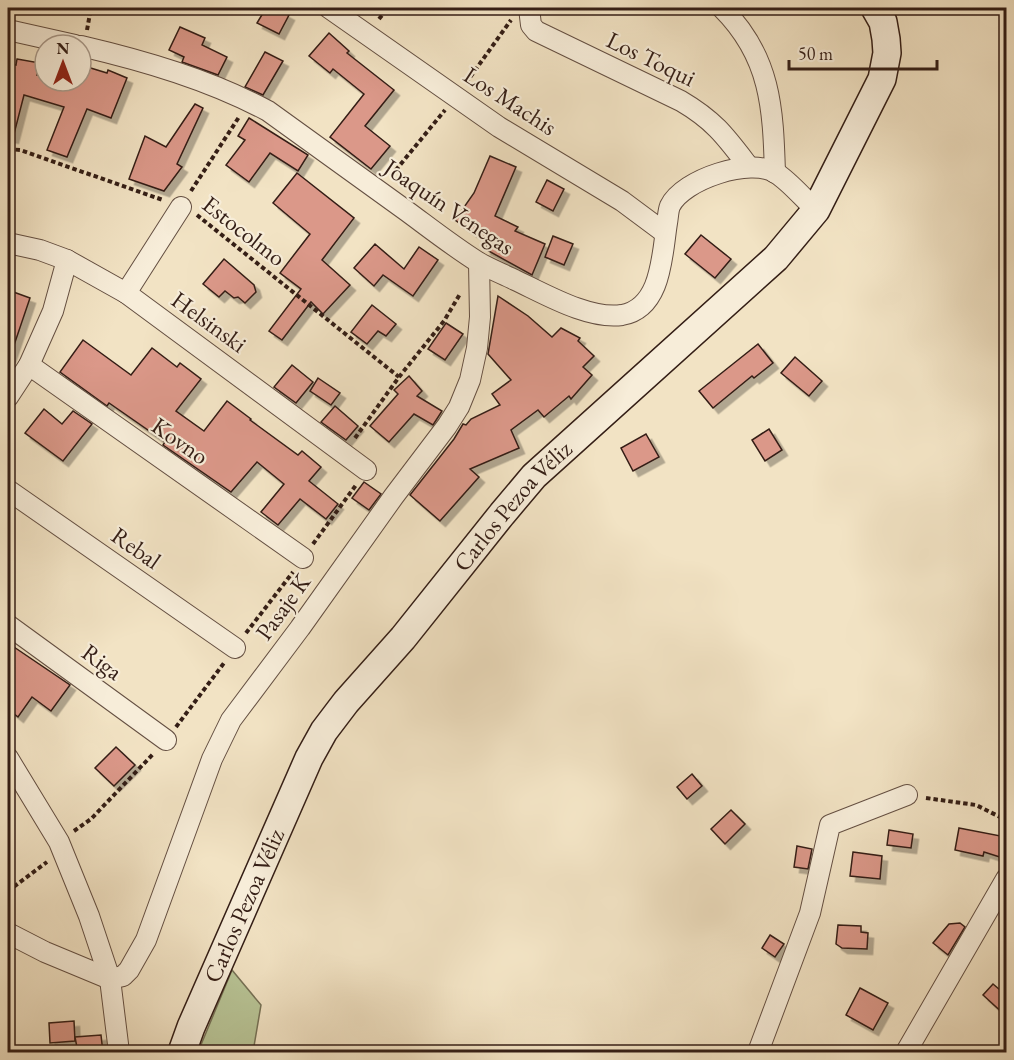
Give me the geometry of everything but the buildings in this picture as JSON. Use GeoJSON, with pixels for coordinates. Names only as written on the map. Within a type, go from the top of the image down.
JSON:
{"type":"FeatureCollection","features":[{"type":"Feature","properties":{"kind":"main road","name":"Carlos Pezoa Véliz"},"geometry":{"type":"LineString","coordinates":[[182,1053],[191,1027],[309,758],[334,716],[403,639],[534,476],[776,258],[816,210],[882,79],[887,53],[886,39],[883,22],[875,8]]}},
{"type":"Feature","properties":{"kind":"street","name":"Los Machis"},"geometry":{"type":"LineString","coordinates":[[329,8],[499,127],[622,201],[665,233]]}},
{"type":"Feature","properties":{"kind":"street","name":"Los Toqui"},"geometry":{"type":"LineString","coordinates":[[528,8],[531,25],[536,31],[681,101],[704,115],[718,127],[749,167]]}},
{"type":"Feature","properties":{"kind":"street"},"geometry":{"type":"LineString","coordinates":[[722,8],[748,41],[766,80],[773,117],[776,173],[816,210]]}},
{"type":"Feature","properties":{"kind":"street"},"geometry":{"type":"LineString","coordinates":[[8,30],[33,36]]}},
{"type":"Feature","properties":{"kind":"street","name":"Joaquín Venegas"},"geometry":{"type":"LineString","coordinates":[[93,49],[181,74],[249,101],[268,111],[479,263],[576,308],[604,315],[621,315],[635,311],[656,285],[670,206],[681,193],[692,184],[719,174],[749,167],[762,168],[776,173]]}},
{"type":"Feature","properties":{"kind":"street"},"geometry":{"type":"LineString","coordinates":[[126,292],[181,207]]}},
{"type":"Feature","properties":{"kind":"street","name":"Helsinski"},"geometry":{"type":"LineString","coordinates":[[8,243],[40,250],[67,260],[126,292],[366,470]]}},
{"type":"Feature","properties":{"kind":"street"},"geometry":{"type":"LineString","coordinates":[[8,397],[28,365],[53,311],[67,260]]}},
{"type":"Feature","properties":{"kind":"street","name":"Pasaje K"},"geometry":{"type":"LineString","coordinates":[[110,979],[123,976],[129,970],[146,940],[212,759],[231,720],[459,407],[470,380],[477,348],[480,316],[479,263]]}},
{"type":"Feature","properties":{"kind":"street","name":"Kovno"},"geometry":{"type":"LineString","coordinates":[[28,365],[303,558]]}},
{"type":"Feature","properties":{"kind":"street","name":"Rebal"},"geometry":{"type":"LineString","coordinates":[[8,490],[234,648]]}},
{"type":"Feature","properties":{"kind":"street","name":"Riga"},"geometry":{"type":"LineString","coordinates":[[8,625],[166,740]]}},
{"type":"Feature","properties":{"kind":"street"},"geometry":{"type":"LineString","coordinates":[[8,758],[59,842],[89,916],[110,979],[119,1053]]}},
{"type":"Feature","properties":{"kind":"street"},"geometry":{"type":"LineString","coordinates":[[758,1053],[810,913],[830,825],[907,795]]}},
{"type":"Feature","properties":{"kind":"street"},"geometry":{"type":"LineString","coordinates":[[906,1053],[1006,879]]}},
{"type":"Feature","properties":{"kind":"street"},"geometry":{"type":"LineString","coordinates":[[8,933],[45,952],[110,979]]}},
{"type":"Feature","properties":{"kind":"path"},"geometry":{"type":"LineString","coordinates":[[181,207],[249,101]]}},
{"type":"Feature","properties":{"kind":"path","name":"Estocolmo"},"geometry":{"type":"LineString","coordinates":[[8,148],[20,150],[194,213],[399,377]]}},
{"type":"Feature","properties":{"kind":"path"},"geometry":{"type":"LineString","coordinates":[[344,454],[399,377],[444,321],[479,263]]}},
{"type":"Feature","properties":{"kind":"path"},"geometry":{"type":"LineString","coordinates":[[907,795],[976,805],[1006,820]]}},
{"type":"Feature","properties":{"kind":"path"},"geometry":{"type":"LineString","coordinates":[[8,891],[62,851]]}},
{"type":"Feature","properties":{"kind":"path"},"geometry":{"type":"LineString","coordinates":[[8,1048],[21,1053]]}},
{"type":"Feature","properties":{"kind":"green space"},"geometry":{"type":"Polygon","coordinates":[[[232,970],[261,1005],[253,1052],[198,1052],[232,970]]]}}]}
